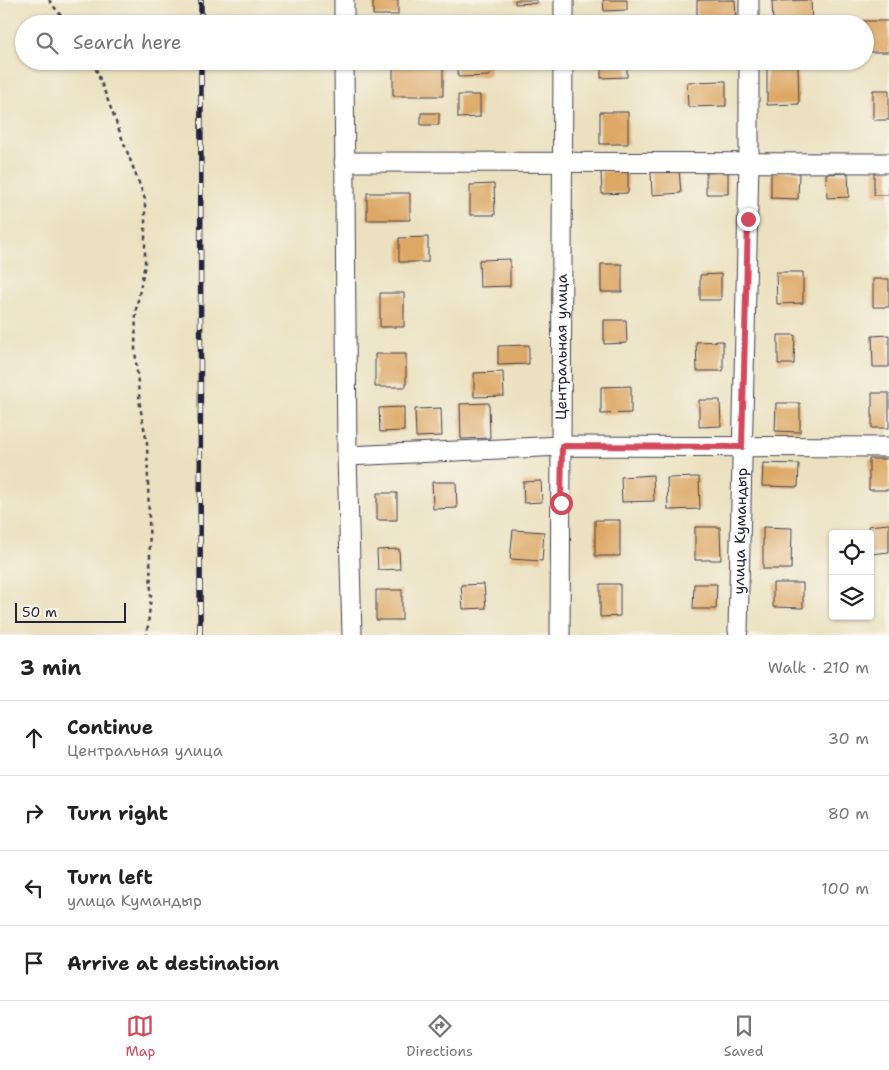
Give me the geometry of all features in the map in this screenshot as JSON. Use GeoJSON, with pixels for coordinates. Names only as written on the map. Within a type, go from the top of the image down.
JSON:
{"type":"FeatureCollection","features":[{"type":"Feature","properties":{"kind":"street"},"geometry":{"type":"LineString","coordinates":[[344,0],[344,15]]}},
{"type":"Feature","properties":{"kind":"street"},"geometry":{"type":"LineString","coordinates":[[564,0],[564,15]]}},
{"type":"Feature","properties":{"kind":"street"},"geometry":{"type":"LineString","coordinates":[[749,0],[749,15]]}},
{"type":"Feature","properties":{"kind":"street"},"geometry":{"type":"LineString","coordinates":[[344,70],[347,456],[352,635]]}},
{"type":"Feature","properties":{"kind":"street","name":"Центральная улица"},"geometry":{"type":"LineString","coordinates":[[560,635],[564,70]]}},
{"type":"Feature","properties":{"kind":"street","name":"улица Кумандыр"},"geometry":{"type":"LineString","coordinates":[[738,631],[749,162],[749,70]]}},
{"type":"Feature","properties":{"kind":"street"},"geometry":{"type":"LineString","coordinates":[[344,162],[889,163]]}},
{"type":"Feature","properties":{"kind":"street"},"geometry":{"type":"LineString","coordinates":[[347,456],[562,446],[889,447]]}},
{"type":"Feature","properties":{"kind":"path"},"geometry":{"type":"LineString","coordinates":[[49,0],[60,15]]}},
{"type":"Feature","properties":{"kind":"path"},"geometry":{"type":"LineString","coordinates":[[95,70],[145,199],[145,264],[136,310],[135,349],[140,406],[147,444],[151,595],[147,635]]}},
{"type":"Feature","properties":{"kind":"building"},"geometry":{"type":"Polygon","coordinates":[[[373,0],[398,0],[398,15],[373,15],[373,0]]]}},
{"type":"Feature","properties":{"kind":"building"},"geometry":{"type":"Polygon","coordinates":[[[515,0],[537,0],[537,3],[515,4],[515,0]]]}},
{"type":"Feature","properties":{"kind":"building"},"geometry":{"type":"Polygon","coordinates":[[[603,0],[627,0],[627,10],[604,11],[603,0]]]}},
{"type":"Feature","properties":{"kind":"building"},"geometry":{"type":"Polygon","coordinates":[[[697,0],[735,0],[736,15],[697,15],[697,0]]]}},
{"type":"Feature","properties":{"kind":"building"},"geometry":{"type":"Polygon","coordinates":[[[811,0],[812,15],[773,15],[772,1],[811,0]]]}},
{"type":"Feature","properties":{"kind":"building"},"geometry":{"type":"Polygon","coordinates":[[[874,21],[889,21],[889,52],[874,52],[874,21]]]}},
{"type":"Feature","properties":{"kind":"building"},"geometry":{"type":"Polygon","coordinates":[[[393,70],[443,70],[443,96],[393,96],[393,70]]]}},
{"type":"Feature","properties":{"kind":"building"},"geometry":{"type":"Polygon","coordinates":[[[458,70],[490,70],[490,76],[458,77],[458,70]]]}},
{"type":"Feature","properties":{"kind":"building"},"geometry":{"type":"Polygon","coordinates":[[[601,70],[627,70],[627,77],[601,78],[601,70]]]}},
{"type":"Feature","properties":{"kind":"building"},"geometry":{"type":"Polygon","coordinates":[[[767,70],[798,70],[799,104],[767,105],[767,70]]]}},
{"type":"Feature","properties":{"kind":"building"},"geometry":{"type":"Polygon","coordinates":[[[726,81],[726,106],[688,107],[687,82],[726,81]]]}},
{"type":"Feature","properties":{"kind":"building"},"geometry":{"type":"Polygon","coordinates":[[[873,90],[889,90],[889,120],[873,120],[873,90]]]}},
{"type":"Feature","properties":{"kind":"building"},"geometry":{"type":"Polygon","coordinates":[[[458,95],[480,95],[480,117],[458,118],[458,95]]]}},
{"type":"Feature","properties":{"kind":"building"},"geometry":{"type":"Polygon","coordinates":[[[600,112],[628,112],[628,144],[600,144],[600,112]]]}},
{"type":"Feature","properties":{"kind":"building"},"geometry":{"type":"Polygon","coordinates":[[[421,113],[439,113],[439,125],[421,125],[421,113]]]}},
{"type":"Feature","properties":{"kind":"building"},"geometry":{"type":"Polygon","coordinates":[[[874,168],[889,168],[889,195],[874,195],[874,168]]]}},
{"type":"Feature","properties":{"kind":"building"},"geometry":{"type":"Polygon","coordinates":[[[628,170],[628,193],[602,194],[601,171],[628,170]]]}},
{"type":"Feature","properties":{"kind":"building"},"geometry":{"type":"Polygon","coordinates":[[[679,170],[681,193],[652,195],[651,172],[679,170]]]}},
{"type":"Feature","properties":{"kind":"building"},"geometry":{"type":"Polygon","coordinates":[[[728,172],[728,194],[706,194],[706,173],[728,172]]]}},
{"type":"Feature","properties":{"kind":"building"},"geometry":{"type":"Polygon","coordinates":[[[771,172],[799,172],[798,199],[771,198],[771,172]]]}},
{"type":"Feature","properties":{"kind":"building"},"geometry":{"type":"Polygon","coordinates":[[[848,173],[849,197],[827,198],[826,174],[848,173]]]}},
{"type":"Feature","properties":{"kind":"building"},"geometry":{"type":"Polygon","coordinates":[[[494,184],[495,215],[470,215],[470,185],[494,184]]]}},
{"type":"Feature","properties":{"kind":"building"},"geometry":{"type":"Polygon","coordinates":[[[367,193],[410,193],[410,220],[367,220],[367,193]]]}},
{"type":"Feature","properties":{"kind":"building"},"geometry":{"type":"Polygon","coordinates":[[[428,237],[428,262],[399,262],[399,238],[428,237]]]}},
{"type":"Feature","properties":{"kind":"building"},"geometry":{"type":"Polygon","coordinates":[[[510,259],[510,286],[480,287],[479,260],[510,259]]]}},
{"type":"Feature","properties":{"kind":"building"},"geometry":{"type":"Polygon","coordinates":[[[601,264],[622,264],[622,292],[601,292],[601,264]]]}},
{"type":"Feature","properties":{"kind":"building"},"geometry":{"type":"Polygon","coordinates":[[[776,272],[803,272],[803,303],[777,304],[776,272]]]}},
{"type":"Feature","properties":{"kind":"building"},"geometry":{"type":"Polygon","coordinates":[[[721,274],[721,300],[700,300],[700,275],[721,274]]]}},
{"type":"Feature","properties":{"kind":"building"},"geometry":{"type":"Polygon","coordinates":[[[873,279],[889,279],[889,307],[873,307],[873,279]]]}},
{"type":"Feature","properties":{"kind":"building"},"geometry":{"type":"Polygon","coordinates":[[[380,293],[404,293],[404,327],[380,327],[380,293]]]}},
{"type":"Feature","properties":{"kind":"building"},"geometry":{"type":"Polygon","coordinates":[[[604,320],[626,320],[627,343],[604,344],[604,320]]]}},
{"type":"Feature","properties":{"kind":"building"},"geometry":{"type":"Polygon","coordinates":[[[778,335],[795,335],[794,364],[778,364],[778,335]]]}},
{"type":"Feature","properties":{"kind":"building"},"geometry":{"type":"Polygon","coordinates":[[[889,335],[889,367],[873,367],[872,336],[889,335]]]}},
{"type":"Feature","properties":{"kind":"building"},"geometry":{"type":"Polygon","coordinates":[[[723,341],[723,371],[697,371],[696,342],[723,341]]]}},
{"type":"Feature","properties":{"kind":"building"},"geometry":{"type":"Polygon","coordinates":[[[529,345],[529,364],[498,365],[498,346],[529,345]]]}},
{"type":"Feature","properties":{"kind":"building"},"geometry":{"type":"Polygon","coordinates":[[[375,354],[406,354],[406,387],[375,387],[375,354]]]}},
{"type":"Feature","properties":{"kind":"building"},"geometry":{"type":"Polygon","coordinates":[[[503,372],[504,396],[474,397],[474,373],[503,372]]]}},
{"type":"Feature","properties":{"kind":"building"},"geometry":{"type":"Polygon","coordinates":[[[631,386],[631,413],[601,414],[601,387],[631,386]]]}},
{"type":"Feature","properties":{"kind":"building"},"geometry":{"type":"Polygon","coordinates":[[[872,393],[889,393],[889,428],[872,428],[872,393]]]}},
{"type":"Feature","properties":{"kind":"building"},"geometry":{"type":"Polygon","coordinates":[[[699,400],[720,400],[721,426],[699,427],[699,400]]]}},
{"type":"Feature","properties":{"kind":"building"},"geometry":{"type":"Polygon","coordinates":[[[489,403],[490,438],[461,439],[460,404],[489,403]]]}},
{"type":"Feature","properties":{"kind":"building"},"geometry":{"type":"Polygon","coordinates":[[[776,403],[800,403],[800,432],[775,431],[776,403]]]}},
{"type":"Feature","properties":{"kind":"building"},"geometry":{"type":"Polygon","coordinates":[[[404,407],[404,431],[380,432],[379,408],[404,407]]]}},
{"type":"Feature","properties":{"kind":"building"},"geometry":{"type":"Polygon","coordinates":[[[441,408],[442,436],[416,437],[415,409],[441,408]]]}},
{"type":"Feature","properties":{"kind":"building"},"geometry":{"type":"Polygon","coordinates":[[[869,459],[889,459],[889,490],[869,490],[869,459]]]}},
{"type":"Feature","properties":{"kind":"building"},"geometry":{"type":"Polygon","coordinates":[[[763,463],[799,464],[798,487],[762,486],[763,463]]]}},
{"type":"Feature","properties":{"kind":"building"},"geometry":{"type":"Polygon","coordinates":[[[653,475],[654,501],[622,502],[621,477],[653,475]]]}},
{"type":"Feature","properties":{"kind":"building"},"geometry":{"type":"Polygon","coordinates":[[[699,477],[700,509],[668,510],[667,478],[699,477]]]}},
{"type":"Feature","properties":{"kind":"building"},"geometry":{"type":"Polygon","coordinates":[[[541,481],[542,502],[524,503],[523,482],[541,481]]]}},
{"type":"Feature","properties":{"kind":"building"},"geometry":{"type":"Polygon","coordinates":[[[432,482],[456,482],[457,508],[433,509],[432,482]]]}},
{"type":"Feature","properties":{"kind":"building"},"geometry":{"type":"Polygon","coordinates":[[[377,493],[397,493],[397,520],[377,520],[377,493]]]}},
{"type":"Feature","properties":{"kind":"building"},"geometry":{"type":"Polygon","coordinates":[[[595,520],[620,520],[620,556],[595,556],[595,520]]]}},
{"type":"Feature","properties":{"kind":"building"},"geometry":{"type":"Polygon","coordinates":[[[889,524],[889,552],[874,554],[874,530],[868,530],[868,526],[889,524]]]}},
{"type":"Feature","properties":{"kind":"building"},"geometry":{"type":"Polygon","coordinates":[[[695,527],[720,527],[721,560],[695,560],[695,527]]]}},
{"type":"Feature","properties":{"kind":"building"},"geometry":{"type":"Polygon","coordinates":[[[763,527],[792,528],[791,569],[763,569],[763,527]]]}},
{"type":"Feature","properties":{"kind":"building"},"geometry":{"type":"Polygon","coordinates":[[[513,530],[544,532],[542,561],[510,559],[513,530]]]}},
{"type":"Feature","properties":{"kind":"building"},"geometry":{"type":"Polygon","coordinates":[[[399,549],[400,569],[378,570],[377,550],[399,549]]]}},
{"type":"Feature","properties":{"kind":"building"},"geometry":{"type":"Polygon","coordinates":[[[773,583],[803,583],[803,608],[773,607],[773,583]]]}},
{"type":"Feature","properties":{"kind":"building"},"geometry":{"type":"Polygon","coordinates":[[[484,584],[486,608],[463,609],[461,585],[484,584]]]}},
{"type":"Feature","properties":{"kind":"building"},"geometry":{"type":"Polygon","coordinates":[[[600,584],[620,584],[620,616],[600,617],[600,584]]]}},
{"type":"Feature","properties":{"kind":"building"},"geometry":{"type":"Polygon","coordinates":[[[694,584],[717,584],[716,609],[693,609],[694,584]]]}},
{"type":"Feature","properties":{"kind":"building"},"geometry":{"type":"Polygon","coordinates":[[[376,590],[402,590],[402,620],[376,620],[376,590]]]}},
{"type":"Feature","properties":{"kind":"railway"},"geometry":{"type":"LineString","coordinates":[[201,0],[201,15]]}},
{"type":"Feature","properties":{"kind":"railway"},"geometry":{"type":"LineString","coordinates":[[200,635],[201,70]]}},
{"type":"Feature","properties":{"kind":"route"},"geometry":{"type":"LineString","coordinates":[[561,503],[562,446],[742,447],[748,219]]}}]}
